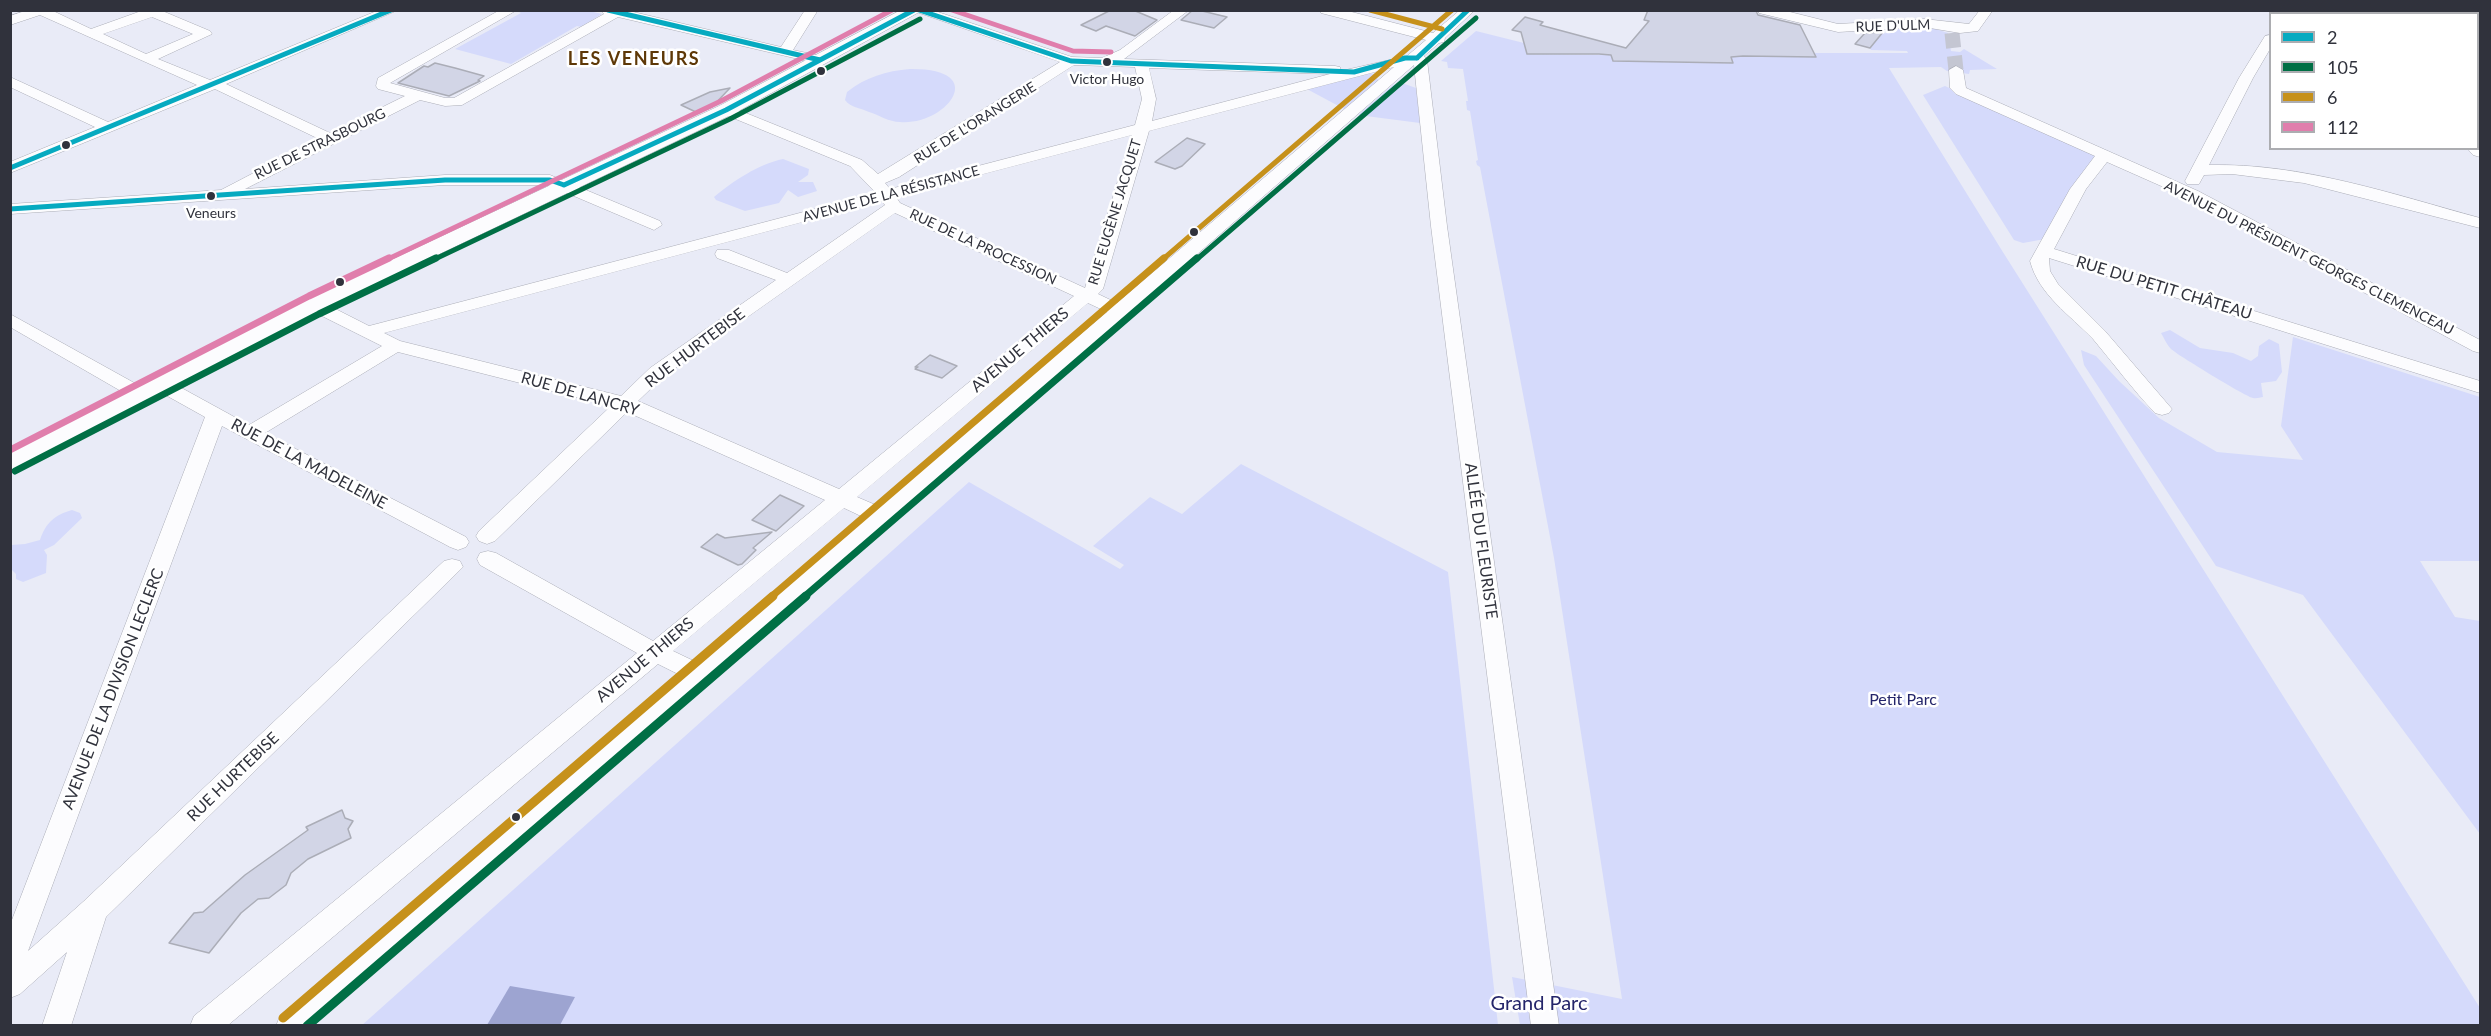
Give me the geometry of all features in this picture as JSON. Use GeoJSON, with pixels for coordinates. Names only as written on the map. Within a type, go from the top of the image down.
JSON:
{"type":"FeatureCollection","features":[{"type":"Feature","properties":{"kind":"main road"},"geometry":{"type":"LineString","coordinates":[[10,462],[314,306],[564,185],[726,110],[916,10]]}},
{"type":"Feature","properties":{"kind":"street"},"geometry":{"type":"LineString","coordinates":[[10,168],[392,10]]}},
{"type":"Feature","properties":{"kind":"street"},"geometry":{"type":"LineString","coordinates":[[511,10],[383,81],[383,86],[445,102],[466,98],[610,12],[639,13],[820,60]]}},
{"type":"Feature","properties":{"kind":"street"},"geometry":{"type":"LineString","coordinates":[[785,52],[812,10]]}},
{"type":"Feature","properties":{"kind":"street"},"geometry":{"type":"LineString","coordinates":[[916,10],[1071,61],[1133,60],[1354,72]]}},
{"type":"Feature","properties":{"kind":"street"},"geometry":{"type":"LineString","coordinates":[[1133,60],[1183,10]]}},
{"type":"Feature","properties":{"kind":"street"},"geometry":{"type":"LineString","coordinates":[[1326,10],[1439,39]]}},
{"type":"Feature","properties":{"kind":"street"},"geometry":{"type":"LineString","coordinates":[[1374,22],[1389,10]]}},
{"type":"Feature","properties":{"kind":"street"},"geometry":{"type":"LineString","coordinates":[[290,1026],[698,673],[1417,58],[1469,10]]}},
{"type":"Feature","properties":{"kind":"street","name":"RUE D'ULM"},"geometry":{"type":"LineString","coordinates":[[1764,10],[1838,28],[1924,23],[1952,30],[1973,28],[1987,10]]}},
{"type":"Feature","properties":{"kind":"street"},"geometry":{"type":"LineString","coordinates":[[1838,28],[1855,10]]}},
{"type":"Feature","properties":{"kind":"street"},"geometry":{"type":"LineString","coordinates":[[10,21],[42,11],[146,59],[213,85],[330,140]]}},
{"type":"Feature","properties":{"kind":"street"},"geometry":{"type":"LineString","coordinates":[[90,34],[152,12],[204,34],[146,59]]}},
{"type":"Feature","properties":{"kind":"street"},"geometry":{"type":"LineString","coordinates":[[2192,194],[2192,183],[2201,162],[2246,78],[2269,42]]}},
{"type":"Feature","properties":{"kind":"street","name":"AVENUE DE LA RÉSISTANCE"},"geometry":{"type":"LineString","coordinates":[[366,332],[886,194],[1354,72],[1417,58]]}},
{"type":"Feature","properties":{"kind":"street","name":"ALLÉE DU FLEURISTE"},"geometry":{"type":"LineString","coordinates":[[1417,58],[1420,60],[1545,1026]]}},
{"type":"Feature","properties":{"kind":"street","name":"RUE EUGÈNE JACQUET"},"geometry":{"type":"LineString","coordinates":[[1087,295],[1094,289],[1149,99],[1133,60]]}},
{"type":"Feature","properties":{"kind":"street","name":"RUE DE L'ORANGERIE"},"geometry":{"type":"LineString","coordinates":[[886,194],[893,174],[1071,61]]}},
{"type":"Feature","properties":{"kind":"street","name":"AVENUE DU PRÉSIDENT GEORGES CLEMENCEAU"},"geometry":{"type":"LineString","coordinates":[[1956,70],[1958,88],[1961,91],[2192,194],[2481,347]]}},
{"type":"Feature","properties":{"kind":"street"},"geometry":{"type":"LineString","coordinates":[[10,81],[108,128]]}},
{"type":"Feature","properties":{"kind":"street","name":"RUE DE STRASBOURG"},"geometry":{"type":"LineString","coordinates":[[223,195],[234,187],[418,95]]}},
{"type":"Feature","properties":{"kind":"street","name":"RUE DE LA PROCESSION"},"geometry":{"type":"LineString","coordinates":[[726,110],[856,163],[886,194],[1120,311]]}},
{"type":"Feature","properties":{"kind":"street"},"geometry":{"type":"LineString","coordinates":[[2106,155],[2097,161],[2044,251],[2039,261],[2040,271],[2067,306],[2089,324],[2137,384],[2162,408]]}},
{"type":"Feature","properties":{"kind":"street"},"geometry":{"type":"LineString","coordinates":[[2199,170],[2247,170],[2294,178],[2345,188],[2481,223]]}},
{"type":"Feature","properties":{"kind":"street"},"geometry":{"type":"LineString","coordinates":[[10,209],[471,179],[550,180],[654,225]]}},
{"type":"Feature","properties":{"kind":"street","name":"RUE HURTEBISE"},"geometry":{"type":"LineString","coordinates":[[487,548],[657,372],[788,279],[886,194]]}},
{"type":"Feature","properties":{"kind":"street","name":"RUE DU PETIT CHÂTEAU"},"geometry":{"type":"LineString","coordinates":[[2044,251],[2481,387]]}},
{"type":"Feature","properties":{"kind":"street"},"geometry":{"type":"LineString","coordinates":[[723,254],[788,279]]}},
{"type":"Feature","properties":{"kind":"street","name":"AVENUE THIERS"},"geometry":{"type":"LineString","coordinates":[[204,1026],[1087,295]]}},
{"type":"Feature","properties":{"kind":"street","name":"RUE DE LANCRY"},"geometry":{"type":"LineString","coordinates":[[314,306],[393,345],[625,403],[883,517]]}},
{"type":"Feature","properties":{"kind":"street","name":"RUE DE LA MADELEINE"},"geometry":{"type":"LineString","coordinates":[[10,319],[150,389],[216,416],[458,542]]}},
{"type":"Feature","properties":{"kind":"street"},"geometry":{"type":"LineString","coordinates":[[249,434],[389,350],[393,345]]}},
{"type":"Feature","properties":{"kind":"street","name":"AVENUE DE LA DIVISION LECLERC"},"geometry":{"type":"LineString","coordinates":[[10,963],[216,416]]}},
{"type":"Feature","properties":{"kind":"street"},"geometry":{"type":"LineString","coordinates":[[487,548],[474,566],[452,567],[448,564],[446,556],[458,542],[473,536],[487,548],[655,652],[698,673]]}},
{"type":"Feature","properties":{"kind":"street","name":"RUE HURTEBISE"},"geometry":{"type":"LineString","coordinates":[[10,985],[94,910],[452,567]]}},
{"type":"Feature","properties":{"kind":"street"},"geometry":{"type":"LineString","coordinates":[[56,1026],[94,910]]}},
{"type":"Feature","properties":{"kind":"green space"},"geometry":{"type":"Polygon","coordinates":[[[585,10],[602,14],[511,64],[455,49],[521,11],[585,10]]]}},
{"type":"Feature","properties":{"kind":"green space","name":"Petit Parc"},"geometry":{"type":"Polygon","coordinates":[[[1884,28],[1933,28],[1948,33],[1951,51],[1960,52],[1964,49],[1997,69],[1970,70],[1969,74],[1947,71],[1941,67],[1889,68],[2480,1008],[2480,1025],[1520,1025],[1512,977],[1622,999],[1554,558],[1480,167],[1476,161],[1478,160],[1470,111],[1467,110],[1466,101],[1468,101],[1463,69],[1448,68],[1447,62],[1441,61],[1476,31],[1524,43],[1527,54],[1611,55],[1614,61],[1733,63],[1731,57],[1743,56],[1816,57],[1814,53],[1908,53],[1907,51],[1871,50],[1878,34],[1888,33],[1884,28]]]}},
{"type":"Feature","properties":{"kind":"green space"},"geometry":{"type":"Polygon","coordinates":[[[910,69],[935,71],[950,77],[955,86],[953,97],[945,107],[917,121],[896,122],[853,106],[845,100],[847,92],[869,79],[893,71],[910,69]]]}},
{"type":"Feature","properties":{"kind":"green space"},"geometry":{"type":"Polygon","coordinates":[[[1364,73],[1374,74],[1379,81],[1346,110],[1305,88],[1364,73]]]}},
{"type":"Feature","properties":{"kind":"green space"},"geometry":{"type":"Polygon","coordinates":[[[1402,83],[1416,88],[1420,123],[1358,115],[1393,85],[1402,83]]]}},
{"type":"Feature","properties":{"kind":"green space"},"geometry":{"type":"Polygon","coordinates":[[[1945,86],[2096,156],[2045,239],[2023,243],[2014,240],[1923,95],[1945,86]]]}},
{"type":"Feature","properties":{"kind":"green space"},"geometry":{"type":"Polygon","coordinates":[[[783,159],[809,169],[808,175],[798,182],[813,182],[817,191],[798,197],[788,190],[779,203],[745,211],[716,200],[714,197],[747,174],[783,159]]]}},
{"type":"Feature","properties":{"kind":"green space"},"geometry":{"type":"Polygon","coordinates":[[[2170,330],[2200,348],[2233,353],[2251,361],[2258,356],[2259,346],[2269,339],[2279,344],[2282,372],[2276,381],[2261,383],[2263,397],[2253,398],[2171,349],[2161,333],[2170,330]]]}},
{"type":"Feature","properties":{"kind":"green space"},"geometry":{"type":"Polygon","coordinates":[[[2293,337],[2480,397],[2480,561],[2420,561],[2455,617],[2480,621],[2480,834],[2303,595],[2216,566],[2084,365],[2081,350],[2096,356],[2159,418],[2217,452],[2303,460],[2281,426],[2293,337]]]}},
{"type":"Feature","properties":{"kind":"green space"},"geometry":{"type":"Polygon","coordinates":[[[1241,464],[1448,572],[1498,1025],[361,1026],[969,482],[1120,569],[1124,565],[1093,546],[1150,497],[1182,514],[1241,464]]]}},
{"type":"Feature","properties":{"kind":"green space"},"geometry":{"type":"Polygon","coordinates":[[[72,510],[80,513],[82,518],[54,545],[44,550],[47,555],[46,573],[23,582],[16,579],[16,574],[11,569],[11,545],[40,540],[45,528],[52,520],[72,510]]]}},
{"type":"Feature","properties":{"kind":"shaded area"},"geometry":{"type":"Polygon","coordinates":[[[510,986],[575,997],[560,1025],[487,1025],[510,986]]]}},
{"type":"Feature","properties":{"kind":"building"},"geometry":{"type":"Polygon","coordinates":[[[1111,10],[1133,10],[1157,20],[1135,36],[1106,26],[1096,31],[1081,25],[1111,10]]]}},
{"type":"Feature","properties":{"kind":"building"},"geometry":{"type":"Polygon","coordinates":[[[1193,10],[1227,17],[1214,28],[1181,20],[1193,10]]]}},
{"type":"Feature","properties":{"kind":"building"},"geometry":{"type":"Polygon","coordinates":[[[1648,10],[1756,11],[1758,15],[1800,25],[1816,57],[1731,57],[1733,63],[1613,61],[1611,55],[1599,54],[1527,54],[1521,32],[1512,30],[1525,17],[1543,22],[1540,25],[1626,48],[1649,21],[1644,20],[1648,10]]]}},
{"type":"Feature","properties":{"kind":"building"},"geometry":{"type":"Polygon","coordinates":[[[1883,32],[1870,48],[1855,44],[1865,33],[1883,32]]]}},
{"type":"Feature","properties":{"kind":"building"},"geometry":{"type":"Polygon","coordinates":[[[435,63],[484,76],[478,80],[480,81],[449,96],[398,83],[424,66],[428,67],[435,63]]]}},
{"type":"Feature","properties":{"kind":"building"},"geometry":{"type":"Polygon","coordinates":[[[730,88],[712,107],[698,113],[681,105],[710,92],[730,88]]]}},
{"type":"Feature","properties":{"kind":"building"},"geometry":{"type":"Polygon","coordinates":[[[1187,138],[1205,144],[1182,166],[1175,169],[1155,162],[1187,138]]]}},
{"type":"Feature","properties":{"kind":"building"},"geometry":{"type":"Polygon","coordinates":[[[930,355],[957,366],[942,378],[915,369],[930,355]]]}},
{"type":"Feature","properties":{"kind":"building"},"geometry":{"type":"Polygon","coordinates":[[[780,495],[804,506],[776,531],[752,520],[780,495]]]}},
{"type":"Feature","properties":{"kind":"building"},"geometry":{"type":"Polygon","coordinates":[[[772,532],[753,548],[756,550],[742,564],[738,565],[701,547],[717,534],[725,538],[772,532]]]}},
{"type":"Feature","properties":{"kind":"building"},"geometry":{"type":"Polygon","coordinates":[[[342,810],[345,818],[353,821],[348,829],[351,838],[308,859],[291,873],[286,885],[269,898],[258,899],[241,913],[209,953],[169,943],[194,913],[203,912],[245,875],[308,830],[306,827],[342,810]]]}},
{"type":"Feature","properties":{"kind":"tunnel"},"geometry":{"type":"LineString","coordinates":[[1952,33],[1956,70]]}},
{"type":"Feature","properties":{"kind":"transit line","name":"2"},"geometry":{"type":"LineString","coordinates":[[10,168],[391,10]]}},
{"type":"Feature","properties":{"kind":"transit line","name":"2"},"geometry":{"type":"LineString","coordinates":[[608,10],[820,60]]}},
{"type":"Feature","properties":{"kind":"transit line","name":"112"},"geometry":{"type":"LineString","coordinates":[[10,450],[309,296],[721,101],[892,10]]}},
{"type":"Feature","properties":{"kind":"transit line","name":"2"},"geometry":{"type":"LineString","coordinates":[[564,185],[726,110],[914,10]]}},
{"type":"Feature","properties":{"kind":"transit line","name":"2"},"geometry":{"type":"LineString","coordinates":[[919,10],[1071,61],[1354,72],[1405,58],[1417,58]]}},
{"type":"Feature","properties":{"kind":"transit line","name":"112"},"geometry":{"type":"LineString","coordinates":[[952,10],[1073,51],[1111,52]]}},
{"type":"Feature","properties":{"kind":"transit line","name":"6"},"geometry":{"type":"LineString","coordinates":[[1370,10],[1442,29]]}},
{"type":"Feature","properties":{"kind":"transit line","name":"6"},"geometry":{"type":"LineString","coordinates":[[283,1018],[1452,10]]}},
{"type":"Feature","properties":{"kind":"transit line","name":"2"},"geometry":{"type":"LineString","coordinates":[[1417,58],[1468,10]]}},
{"type":"Feature","properties":{"kind":"transit line","name":"105"},"geometry":{"type":"LineString","coordinates":[[307,1026],[1476,18]]}},
{"type":"Feature","properties":{"kind":"transit line","name":"105"},"geometry":{"type":"LineString","coordinates":[[15,471],[319,314],[730,119],[920,19]]}},
{"type":"Feature","properties":{"kind":"transit line","name":"2"},"geometry":{"type":"LineString","coordinates":[[10,209],[445,180],[550,180],[564,185]]}},
{"type":"Feature","properties":{"kind":"place","name":"Victor Hugo"},"geometry":{"type":"Point","coordinates":[1107,62]}},
{"type":"Feature","properties":{"kind":"place","name":"Veneurs"},"geometry":{"type":"Point","coordinates":[211,196]}},
{"type":"Feature","properties":{"kind":"district","name":"LES VENEURS"},"geometry":{"type":"Point","coordinates":[634,59]}},
{"type":"Feature","properties":{"kind":"park label","name":"Grand Parc"},"geometry":{"type":"Point","coordinates":[1539,1004]}}]}
